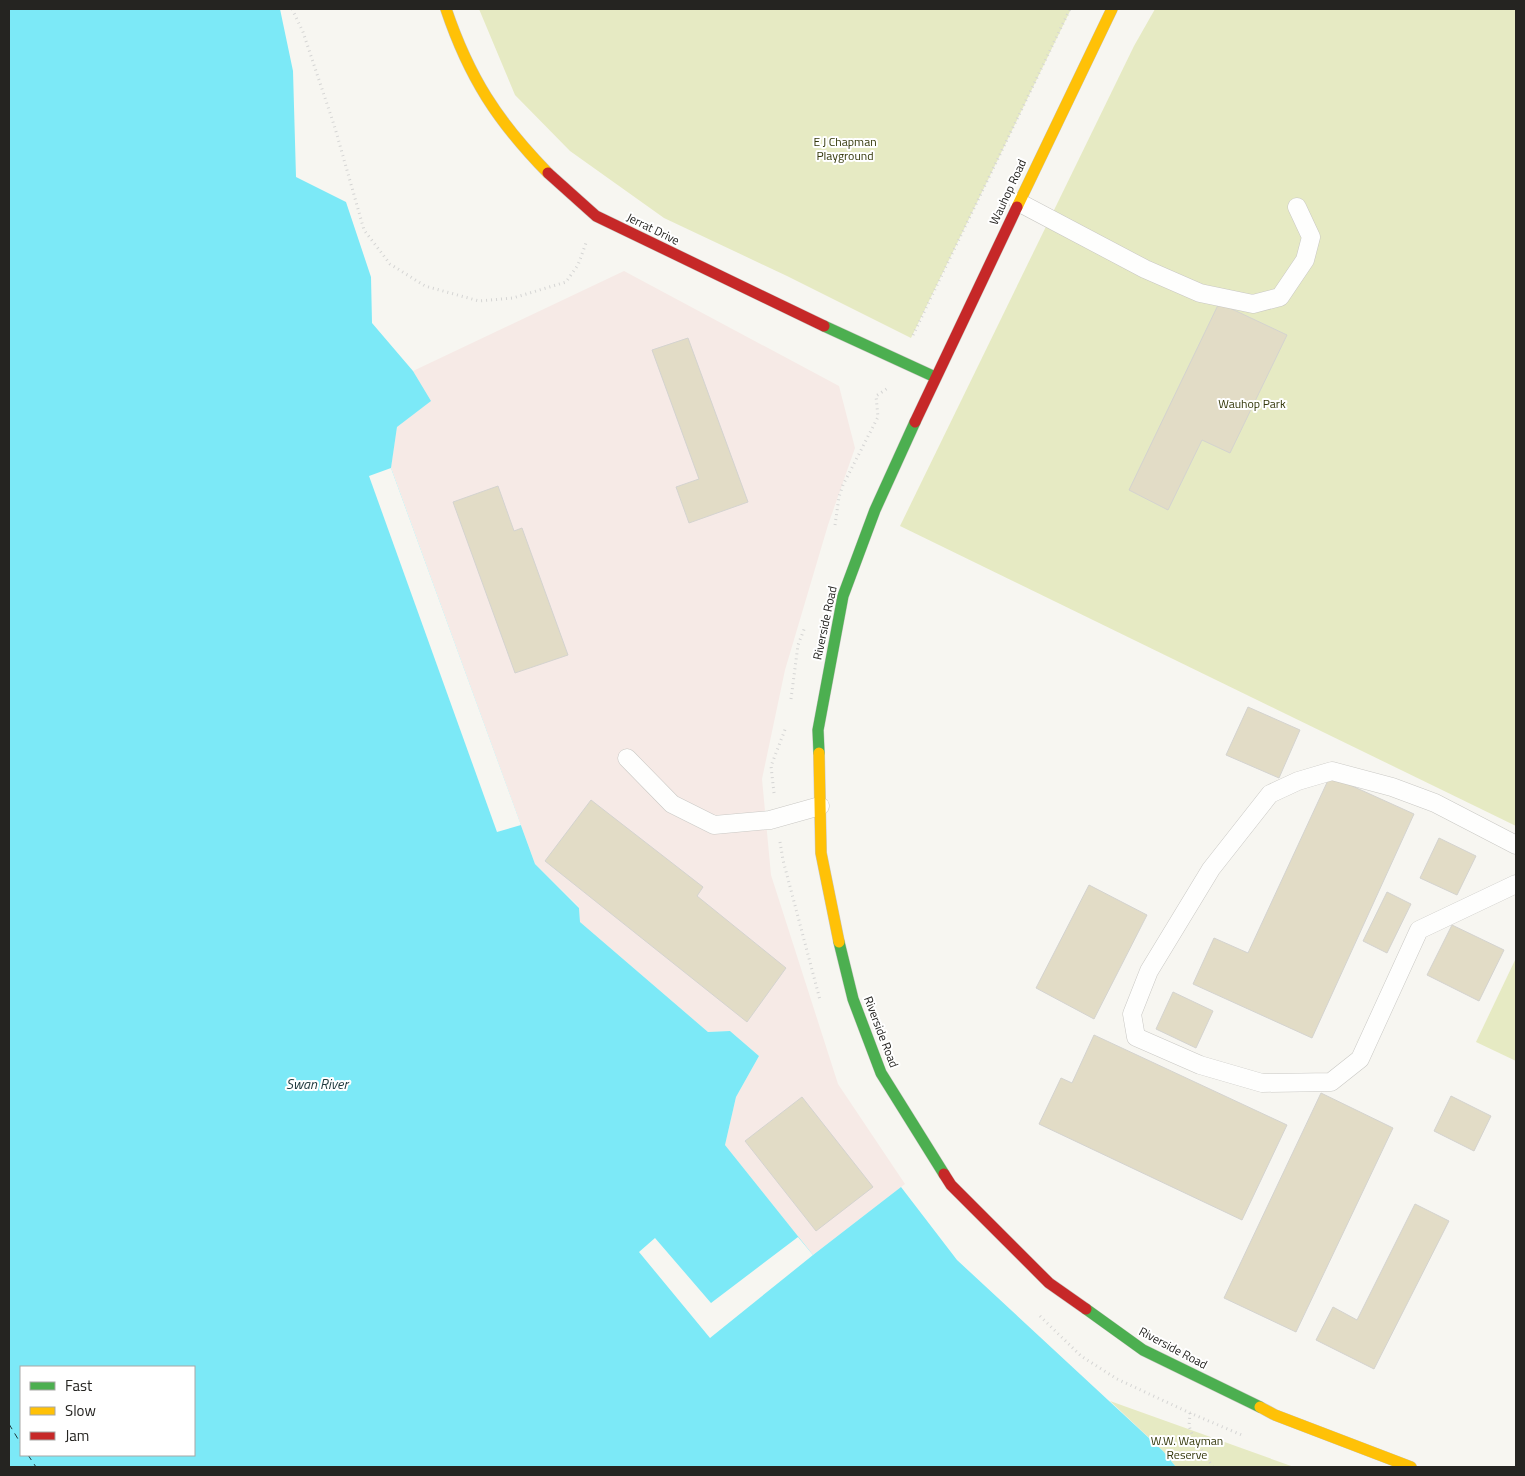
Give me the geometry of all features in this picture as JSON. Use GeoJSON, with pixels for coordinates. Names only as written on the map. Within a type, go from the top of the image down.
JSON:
{"type":"FeatureCollection","features":[{"type":"Feature","properties":{"kind":"street","name":"Jerrat Drive"},"geometry":{"type":"LineString","coordinates":[[446,9],[451,26],[473,77],[501,121],[526,152],[567,193],[596,216],[799,315],[935,377]]}},
{"type":"Feature","properties":{"kind":"street","name":"Wauhop Road"},"geometry":{"type":"LineString","coordinates":[[935,377],[1109,12]]}},
{"type":"Feature","properties":{"kind":"street","name":"Riverside Road"},"geometry":{"type":"LineString","coordinates":[[935,377],[874,510],[843,596],[818,730],[821,853],[837,935],[853,999],[881,1073],[951,1185],[1048,1283],[1143,1350],[1275,1415],[1410,1467]]}},
{"type":"Feature","properties":{"kind":"lane"},"geometry":{"type":"LineString","coordinates":[[1018,202],[1144,269],[1192,290],[1253,304],[1280,297],[1306,260],[1311,237],[1297,207]]}},
{"type":"Feature","properties":{"kind":"lane"},"geometry":{"type":"LineString","coordinates":[[627,758],[672,804],[714,825],[776,818],[820,806]]}},
{"type":"Feature","properties":{"kind":"lane"},"geometry":{"type":"LineString","coordinates":[[1516,845],[1435,803],[1392,787],[1332,771],[1298,781],[1270,794],[1211,869],[1149,971],[1132,1014],[1136,1037],[1200,1065],[1262,1083],[1331,1082],[1360,1059],[1419,930],[1516,884]]}},
{"type":"Feature","properties":{"kind":"path"},"geometry":{"type":"LineString","coordinates":[[292,9],[303,32],[335,128],[364,230],[390,264],[425,286],[478,301],[513,298],[566,282],[578,265],[596,216]]}},
{"type":"Feature","properties":{"kind":"path"},"geometry":{"type":"LineString","coordinates":[[912,336],[1070,9]]}},
{"type":"Feature","properties":{"kind":"path"},"geometry":{"type":"LineString","coordinates":[[835,526],[843,485],[878,417],[876,396],[887,390],[901,361]]}},
{"type":"Feature","properties":{"kind":"path"},"geometry":{"type":"LineString","coordinates":[[789,708],[798,646],[808,618]]}},
{"type":"Feature","properties":{"kind":"path"},"geometry":{"type":"LineString","coordinates":[[787,726],[772,766],[776,818],[783,860],[821,1002]]}},
{"type":"Feature","properties":{"kind":"path"},"geometry":{"type":"LineString","coordinates":[[1040,1316],[1081,1356],[1117,1378],[1190,1413],[1251,1438]]}},
{"type":"Feature","properties":{"kind":"path"},"geometry":{"type":"LineString","coordinates":[[1190,1413],[1189,1426],[1194,1439],[1213,1467]]}},
{"type":"Feature","properties":{"kind":"shaded area"},"geometry":{"type":"Polygon","coordinates":[[[624,271],[839,386],[855,448],[828,525],[785,670],[762,779],[771,875],[838,1084],[905,1184],[813,1255],[725,1145],[736,1097],[759,1056],[730,1031],[708,1032],[580,922],[579,907],[535,864],[391,467],[397,427],[430,401],[413,371],[624,271]]]}},
{"type":"Feature","properties":{"kind":"green space","name":"E J Chapman Playground"},"geometry":{"type":"Polygon","coordinates":[[[479,9],[1071,9],[911,338],[787,276],[664,218],[570,151],[515,95],[479,9]]]}},
{"type":"Feature","properties":{"kind":"green space","name":"Wauhop Park"},"geometry":{"type":"Polygon","coordinates":[[[1155,9],[1516,9],[1516,826],[900,526],[1134,46],[1155,9]]]}},
{"type":"Feature","properties":{"kind":"green space"},"geometry":{"type":"Polygon","coordinates":[[[1516,958],[1516,1061],[1476,1042],[1516,958]]]}},
{"type":"Feature","properties":{"kind":"green space","name":"W.W. Wayman Reserve"},"geometry":{"type":"Polygon","coordinates":[[[1110,1401],[1294,1467],[1176,1467],[1163,1451],[1110,1401]]]}},
{"type":"Feature","properties":{"kind":"water","name":"Swan River"},"geometry":{"type":"Polygon","coordinates":[[[9,9],[280,9],[293,71],[296,177],[346,202],[371,277],[372,323],[413,371],[431,401],[397,427],[391,468],[535,864],[579,908],[580,922],[708,1032],[730,1031],[759,1056],[736,1097],[725,1145],[813,1255],[901,1187],[957,1260],[1163,1451],[1176,1467],[9,1467],[9,9]]]}},
{"type":"Feature","properties":{"kind":"pier"},"geometry":{"type":"Polygon","coordinates":[[[391,468],[521,825],[497,832],[369,476],[391,468]]]}},
{"type":"Feature","properties":{"kind":"pier"},"geometry":{"type":"Polygon","coordinates":[[[798,1237],[813,1255],[710,1338],[639,1252],[655,1238],[711,1303],[798,1237]]]}},
{"type":"Feature","properties":{"kind":"building"},"geometry":{"type":"Polygon","coordinates":[[[1219,303],[1287,335],[1230,453],[1202,440],[1168,510],[1129,490],[1219,303]]]}},
{"type":"Feature","properties":{"kind":"building"},"geometry":{"type":"Polygon","coordinates":[[[688,338],[748,502],[689,523],[676,487],[699,479],[652,350],[688,338]]]}},
{"type":"Feature","properties":{"kind":"building"},"geometry":{"type":"Polygon","coordinates":[[[498,486],[514,531],[522,528],[568,655],[515,673],[453,502],[498,486]]]}},
{"type":"Feature","properties":{"kind":"building"},"geometry":{"type":"Polygon","coordinates":[[[1248,707],[1300,730],[1279,778],[1226,755],[1248,707]]]}},
{"type":"Feature","properties":{"kind":"building"},"geometry":{"type":"Polygon","coordinates":[[[1330,776],[1414,814],[1312,1038],[1193,984],[1214,938],[1248,953],[1330,776]]]}},
{"type":"Feature","properties":{"kind":"building"},"geometry":{"type":"Polygon","coordinates":[[[591,800],[703,887],[697,896],[786,968],[747,1022],[545,861],[591,800]]]}},
{"type":"Feature","properties":{"kind":"building"},"geometry":{"type":"Polygon","coordinates":[[[1439,838],[1476,856],[1457,895],[1420,878],[1439,838]]]}},
{"type":"Feature","properties":{"kind":"building"},"geometry":{"type":"Polygon","coordinates":[[[1089,885],[1147,915],[1094,1019],[1036,988],[1089,885]]]}},
{"type":"Feature","properties":{"kind":"building"},"geometry":{"type":"Polygon","coordinates":[[[1387,892],[1411,904],[1387,953],[1363,941],[1387,892]]]}},
{"type":"Feature","properties":{"kind":"building"},"geometry":{"type":"Polygon","coordinates":[[[1452,925],[1504,950],[1479,1001],[1427,975],[1452,925]]]}},
{"type":"Feature","properties":{"kind":"building"},"geometry":{"type":"Polygon","coordinates":[[[1173,992],[1213,1011],[1196,1048],[1156,1029],[1173,992]]]}},
{"type":"Feature","properties":{"kind":"building"},"geometry":{"type":"Polygon","coordinates":[[[1094,1035],[1287,1125],[1242,1220],[1039,1124],[1061,1078],[1072,1083],[1094,1035]]]}},
{"type":"Feature","properties":{"kind":"building"},"geometry":{"type":"Polygon","coordinates":[[[1321,1093],[1393,1128],[1296,1332],[1224,1298],[1321,1093]]]}},
{"type":"Feature","properties":{"kind":"building"},"geometry":{"type":"Polygon","coordinates":[[[1451,1096],[1491,1116],[1474,1151],[1434,1131],[1451,1096]]]}},
{"type":"Feature","properties":{"kind":"building"},"geometry":{"type":"Polygon","coordinates":[[[802,1097],[873,1187],[816,1231],[745,1141],[802,1097]]]}},
{"type":"Feature","properties":{"kind":"building"},"geometry":{"type":"Polygon","coordinates":[[[1415,1204],[1449,1221],[1374,1369],[1316,1340],[1333,1307],[1357,1320],[1415,1204]]]}},
{"type":"Feature","properties":{"kind":"ferry route"},"geometry":{"type":"LineString","coordinates":[[9,1424],[20,1442]]}},
{"type":"Feature","properties":{"kind":"ferry route"},"geometry":{"type":"LineString","coordinates":[[29,1456],[36,1467]]}},
{"type":"Feature","properties":{"kind":"traffic: fast"},"geometry":{"type":"LineString","coordinates":[[824,326],[935,377]]}},
{"type":"Feature","properties":{"kind":"traffic: fast"},"geometry":{"type":"LineString","coordinates":[[819,753],[818,730],[843,596],[875,510],[915,422]]}},
{"type":"Feature","properties":{"kind":"traffic: fast"},"geometry":{"type":"LineString","coordinates":[[839,942],[853,999],[881,1073],[944,1174]]}},
{"type":"Feature","properties":{"kind":"traffic: fast"},"geometry":{"type":"LineString","coordinates":[[1086,1309],[1143,1350],[1260,1407]]}},
{"type":"Feature","properties":{"kind":"traffic: slow"},"geometry":{"type":"LineString","coordinates":[[446,9],[464,56],[486,97],[514,135],[548,173]]}},
{"type":"Feature","properties":{"kind":"traffic: slow"},"geometry":{"type":"LineString","coordinates":[[1017,207],[1112,9]]}},
{"type":"Feature","properties":{"kind":"traffic: slow"},"geometry":{"type":"LineString","coordinates":[[819,753],[821,853],[839,942]]}},
{"type":"Feature","properties":{"kind":"traffic: slow"},"geometry":{"type":"LineString","coordinates":[[1260,1407],[1275,1415],[1411,1467]]}},
{"type":"Feature","properties":{"kind":"traffic: jam"},"geometry":{"type":"LineString","coordinates":[[548,173],[596,216],[824,326]]}},
{"type":"Feature","properties":{"kind":"traffic: jam"},"geometry":{"type":"LineString","coordinates":[[915,422],[1017,207]]}},
{"type":"Feature","properties":{"kind":"traffic: jam"},"geometry":{"type":"LineString","coordinates":[[944,1174],[951,1185],[1049,1283],[1086,1309]]}}]}
